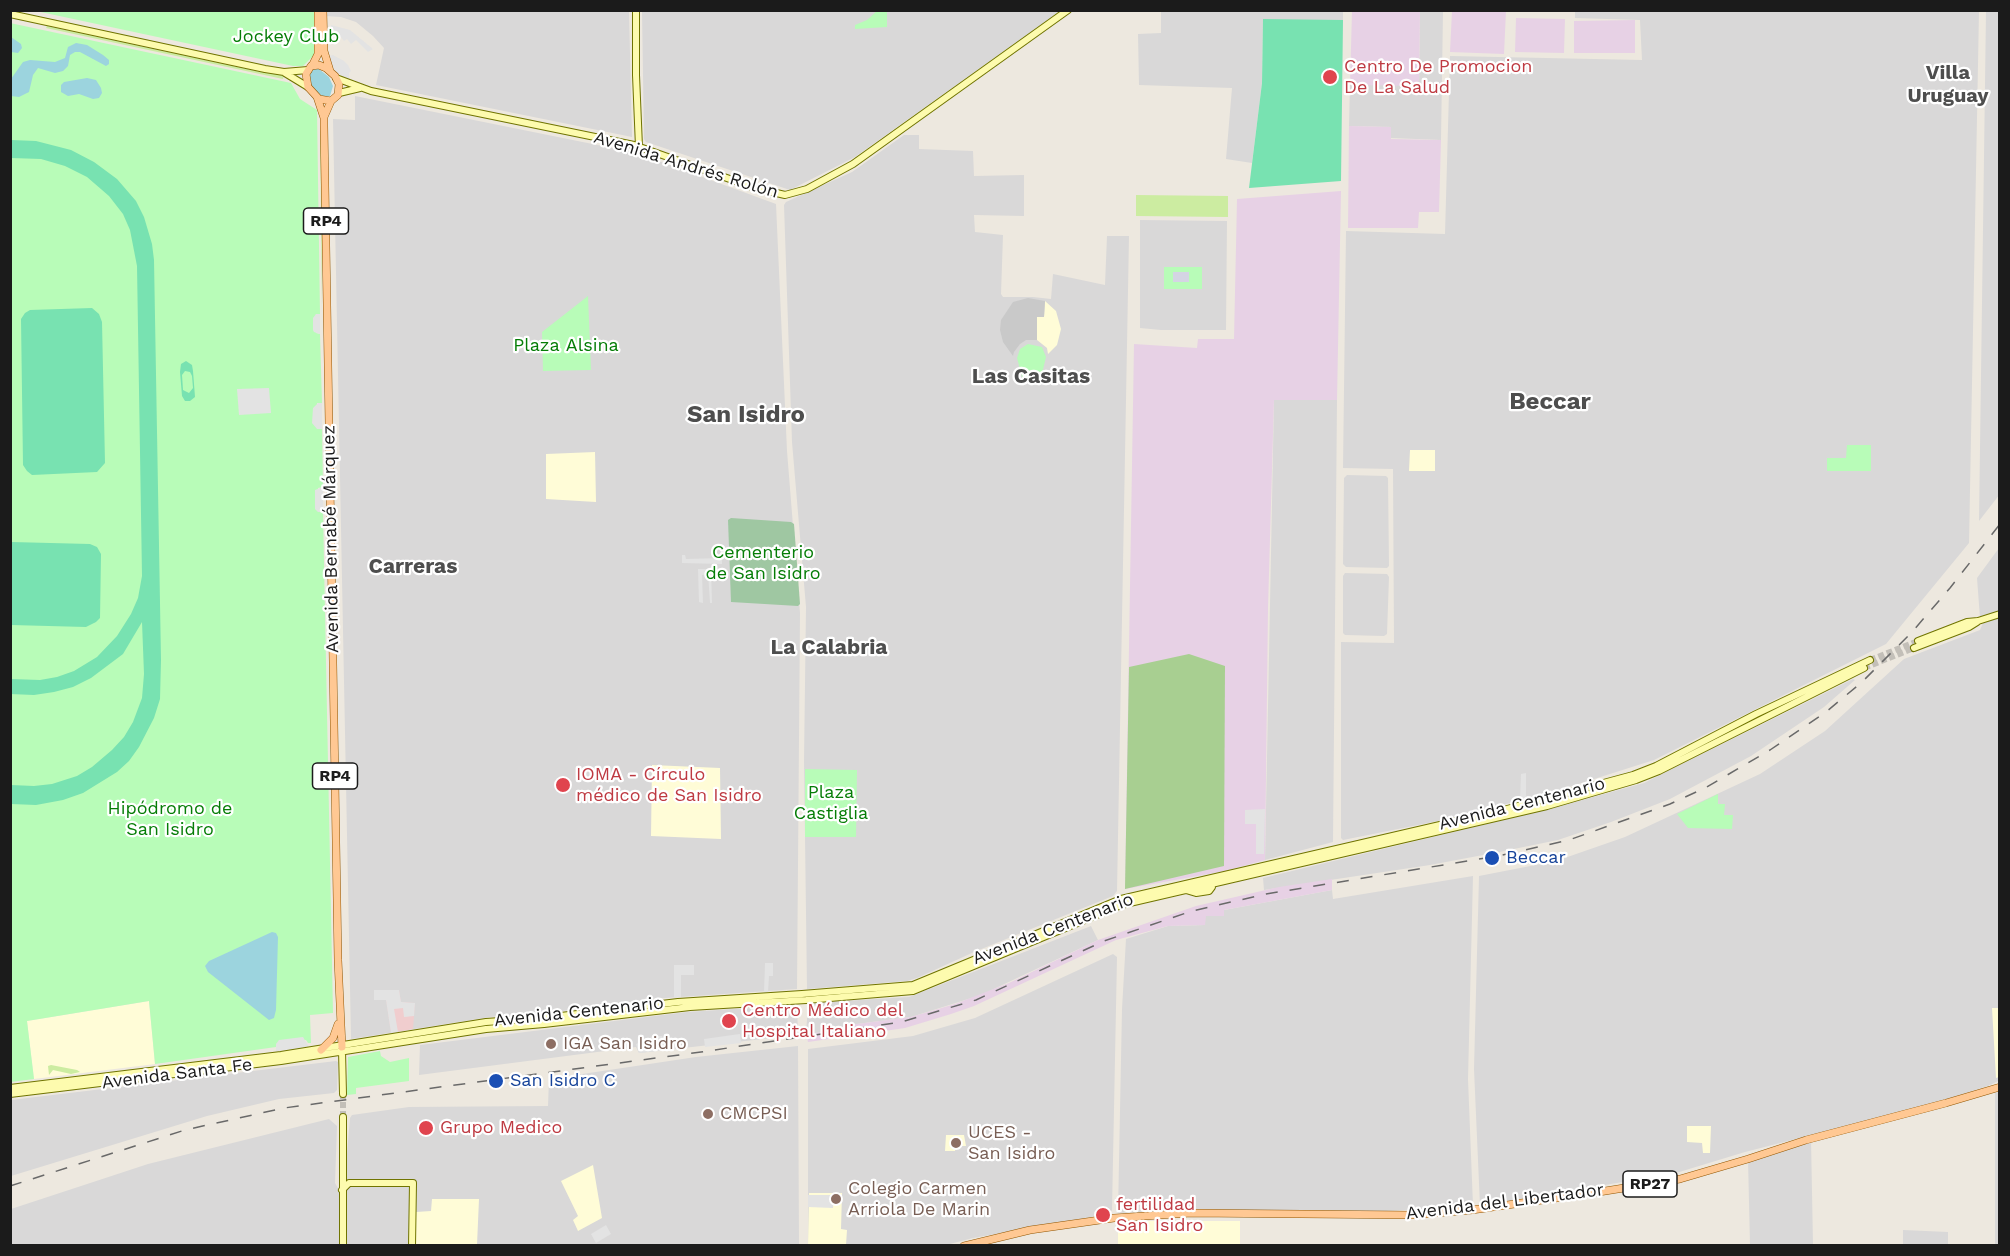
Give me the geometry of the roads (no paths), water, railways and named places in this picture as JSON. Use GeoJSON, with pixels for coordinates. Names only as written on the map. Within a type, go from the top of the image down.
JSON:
{"type":"FeatureCollection","features":[{"type":"Feature","properties":{"kind":"main road"},"geometry":{"type":"LineString","coordinates":[[308,87],[306,80],[317,58],[319,48],[318,10]]}},
{"type":"Feature","properties":{"kind":"main road"},"geometry":{"type":"LineString","coordinates":[[323,10],[324,51],[330,71]]}},
{"type":"Feature","properties":{"kind":"main road"},"geometry":{"type":"LineString","coordinates":[[636,10],[639,147]]}},
{"type":"Feature","properties":{"kind":"main road","name":"Avenida Andrés Rolón"},"geometry":{"type":"LineString","coordinates":[[336,78],[360,88],[639,147],[773,194],[785,195],[799,192],[853,164],[1068,10]]}},
{"type":"Feature","properties":{"kind":"main road"},"geometry":{"type":"LineString","coordinates":[[10,14],[284,72],[308,87]]}},
{"type":"Feature","properties":{"kind":"main road"},"geometry":{"type":"LineString","coordinates":[[284,72],[321,66],[336,78],[339,93]]}},
{"type":"Feature","properties":{"kind":"main road","name":"RP4"},"geometry":{"type":"LineString","coordinates":[[308,87],[316,97]]}},
{"type":"Feature","properties":{"kind":"main road","name":"Avenida Andrés Rolón"},"geometry":{"type":"LineString","coordinates":[[339,93],[360,88]]}},
{"type":"Feature","properties":{"kind":"main road","name":"RP4"},"geometry":{"type":"LineString","coordinates":[[331,101],[339,93]]}},
{"type":"Feature","properties":{"kind":"main road"},"geometry":{"type":"LineString","coordinates":[[316,97],[323,101],[331,101]]}},
{"type":"Feature","properties":{"kind":"main road","name":"Avenida Bernabé Márquez"},"geometry":{"type":"LineString","coordinates":[[316,97],[324,117],[338,960],[342,1050]]}},
{"type":"Feature","properties":{"kind":"main road","name":"Avenida Bernabé Márquez"},"geometry":{"type":"LineString","coordinates":[[324,117],[331,101]]}},
{"type":"Feature","properties":{"kind":"main road"},"geometry":{"type":"LineString","coordinates":[[1918,641],[1967,622],[2000,614]]}},
{"type":"Feature","properties":{"kind":"main road"},"geometry":{"type":"LineString","coordinates":[[1914,648],[1969,627],[1978,621]]}},
{"type":"Feature","properties":{"kind":"main road"},"geometry":{"type":"LineString","coordinates":[[1778,706],[1870,660]]}},
{"type":"Feature","properties":{"kind":"main road"},"geometry":{"type":"LineString","coordinates":[[1778,706],[1864,668]]}},
{"type":"Feature","properties":{"kind":"main road","name":"Avenida Centenario"},"geometry":{"type":"LineString","coordinates":[[342,1050],[486,1022],[544,1018],[678,1002],[913,985],[1121,899],[1210,881],[1633,775],[1778,706]]}},
{"type":"Feature","properties":{"kind":"main road","name":"Avenida Centenario"},"geometry":{"type":"LineString","coordinates":[[342,1050],[486,1029],[550,1024],[650,1011],[913,991],[1121,905],[1185,890],[1196,893],[1209,891],[1210,881]]}},
{"type":"Feature","properties":{"kind":"main road","name":"Avenida Bernabé Márquez"},"geometry":{"type":"LineString","coordinates":[[338,960],[336,970],[338,1024],[342,1050]]}},
{"type":"Feature","properties":{"kind":"main road"},"geometry":{"type":"LineString","coordinates":[[321,1050],[333,1038],[338,1024]]}},
{"type":"Feature","properties":{"kind":"main road","name":"Avenida Santa Fe"},"geometry":{"type":"LineString","coordinates":[[10,1088],[321,1050],[342,1050]]}},
{"type":"Feature","properties":{"kind":"main road","name":"RP4"},"geometry":{"type":"LineString","coordinates":[[342,1050],[343,1094]]}},
{"type":"Feature","properties":{"kind":"main road","name":"Avenida Santa Fe"},"geometry":{"type":"LineString","coordinates":[[10,1094],[342,1050]]}},
{"type":"Feature","properties":{"kind":"main road","name":"Avenida del Libertador"},"geometry":{"type":"LineString","coordinates":[[964,1245],[1029,1230],[1114,1218],[1191,1214],[1413,1215],[1472,1210],[1599,1192],[1684,1178],[1748,1160],[1806,1140],[2000,1087]]}},
{"type":"Feature","properties":{"kind":"main road"},"geometry":{"type":"LineString","coordinates":[[343,1117],[343,1245]]}},
{"type":"Feature","properties":{"kind":"main road"},"geometry":{"type":"LineString","coordinates":[[342,1171],[349,1184]]}},
{"type":"Feature","properties":{"kind":"main road"},"geometry":{"type":"LineString","coordinates":[[342,1190],[345,1185],[349,1184],[413,1183],[412,1245]]}},
{"type":"Feature","properties":{"kind":"water"},"geometry":{"type":"Polygon","coordinates":[[[11,37],[21,44],[22,48],[18,53],[11,52],[11,37]]]}},
{"type":"Feature","properties":{"kind":"water"},"geometry":{"type":"Polygon","coordinates":[[[76,43],[87,45],[103,55],[109,60],[109,64],[106,66],[80,52],[75,52],[70,55],[68,66],[63,71],[55,73],[38,68],[33,75],[29,92],[19,97],[11,96],[11,79],[23,62],[30,60],[55,62],[65,58],[68,47],[76,43]]]}},
{"type":"Feature","properties":{"kind":"water"},"geometry":{"type":"Polygon","coordinates":[[[311,69],[319,69],[329,77],[333,86],[330,96],[322,96],[312,89],[307,77],[311,69]]]}},
{"type":"Feature","properties":{"kind":"water"},"geometry":{"type":"Polygon","coordinates":[[[87,78],[96,80],[101,88],[102,93],[99,98],[93,99],[79,94],[68,96],[61,92],[61,85],[64,82],[87,78]]]}},
{"type":"Feature","properties":{"kind":"water"},"geometry":{"type":"Polygon","coordinates":[[[272,932],[278,937],[276,1010],[274,1018],[269,1020],[208,972],[205,966],[209,961],[272,932]]]}},
{"type":"Feature","properties":{"kind":"tunnel"},"geometry":{"type":"LineString","coordinates":[[1870,660],[1918,641]]}},
{"type":"Feature","properties":{"kind":"tunnel"},"geometry":{"type":"LineString","coordinates":[[1864,668],[1914,648]]}},
{"type":"Feature","properties":{"kind":"tunnel"},"geometry":{"type":"LineString","coordinates":[[343,1094],[343,1117]]}},
{"type":"Feature","properties":{"kind":"railway"},"geometry":{"type":"LineString","coordinates":[[10,1186],[185,1130],[284,1108],[701,1052],[901,1022],[976,1000],[1104,941],[1192,911],[1266,894],[1498,856],[1569,840],[1670,804],[1705,788],[1770,750],[1826,712],[1862,682],[1912,632],[2000,524]]}},
{"type":"Feature","properties":{"kind":"place","name":"Centro De Promocion De La Salud"},"geometry":{"type":"Point","coordinates":[1330,77]}},
{"type":"Feature","properties":{"kind":"place","name":"IOMA - Círculo médico de San Isidro"},"geometry":{"type":"Point","coordinates":[563,785]}},
{"type":"Feature","properties":{"kind":"place","name":"Beccar"},"geometry":{"type":"Point","coordinates":[1492,858]}},
{"type":"Feature","properties":{"kind":"place","name":"Centro Médico del Hospital Italiano"},"geometry":{"type":"Point","coordinates":[729,1021]}},
{"type":"Feature","properties":{"kind":"place","name":"IGA San Isidro"},"geometry":{"type":"Point","coordinates":[551,1044]}},
{"type":"Feature","properties":{"kind":"place","name":"San Isidro C"},"geometry":{"type":"Point","coordinates":[496,1081]}},
{"type":"Feature","properties":{"kind":"place","name":"CMCPSI"},"geometry":{"type":"Point","coordinates":[708,1114]}},
{"type":"Feature","properties":{"kind":"place","name":"Grupo Medico"},"geometry":{"type":"Point","coordinates":[426,1128]}},
{"type":"Feature","properties":{"kind":"place","name":"UCES - San Isidro"},"geometry":{"type":"Point","coordinates":[956,1143]}},
{"type":"Feature","properties":{"kind":"place","name":"Colegio Carmen Arriola De Marin"},"geometry":{"type":"Point","coordinates":[836,1199]}},
{"type":"Feature","properties":{"kind":"place","name":"fertilidad San Isidro"},"geometry":{"type":"Point","coordinates":[1103,1215]}},
{"type":"Feature","properties":{"kind":"district","name":"Villa Uruguay"},"geometry":{"type":"Point","coordinates":[1948,84]}},
{"type":"Feature","properties":{"kind":"district","name":"Las Casitas"},"geometry":{"type":"Point","coordinates":[1031,377]}},
{"type":"Feature","properties":{"kind":"district","name":"Beccar"},"geometry":{"type":"Point","coordinates":[1550,402]}},
{"type":"Feature","properties":{"kind":"district","name":"San Isidro"},"geometry":{"type":"Point","coordinates":[746,415]}},
{"type":"Feature","properties":{"kind":"district","name":"Carreras"},"geometry":{"type":"Point","coordinates":[413,567]}},
{"type":"Feature","properties":{"kind":"district","name":"La Calabria"},"geometry":{"type":"Point","coordinates":[829,648]}},
{"type":"Feature","properties":{"kind":"park label","name":"Jockey Club"},"geometry":{"type":"Point","coordinates":[286,37]}},
{"type":"Feature","properties":{"kind":"park label","name":"Plaza Alsina"},"geometry":{"type":"Point","coordinates":[566,346]}},
{"type":"Feature","properties":{"kind":"park label","name":"Cementerio de San Isidro"},"geometry":{"type":"Point","coordinates":[763,563]}},
{"type":"Feature","properties":{"kind":"park label","name":"Plaza Castiglia"},"geometry":{"type":"Point","coordinates":[831,803]}},
{"type":"Feature","properties":{"kind":"park label","name":"Hipódromo de San Isidro"},"geometry":{"type":"Point","coordinates":[170,819]}}]}
